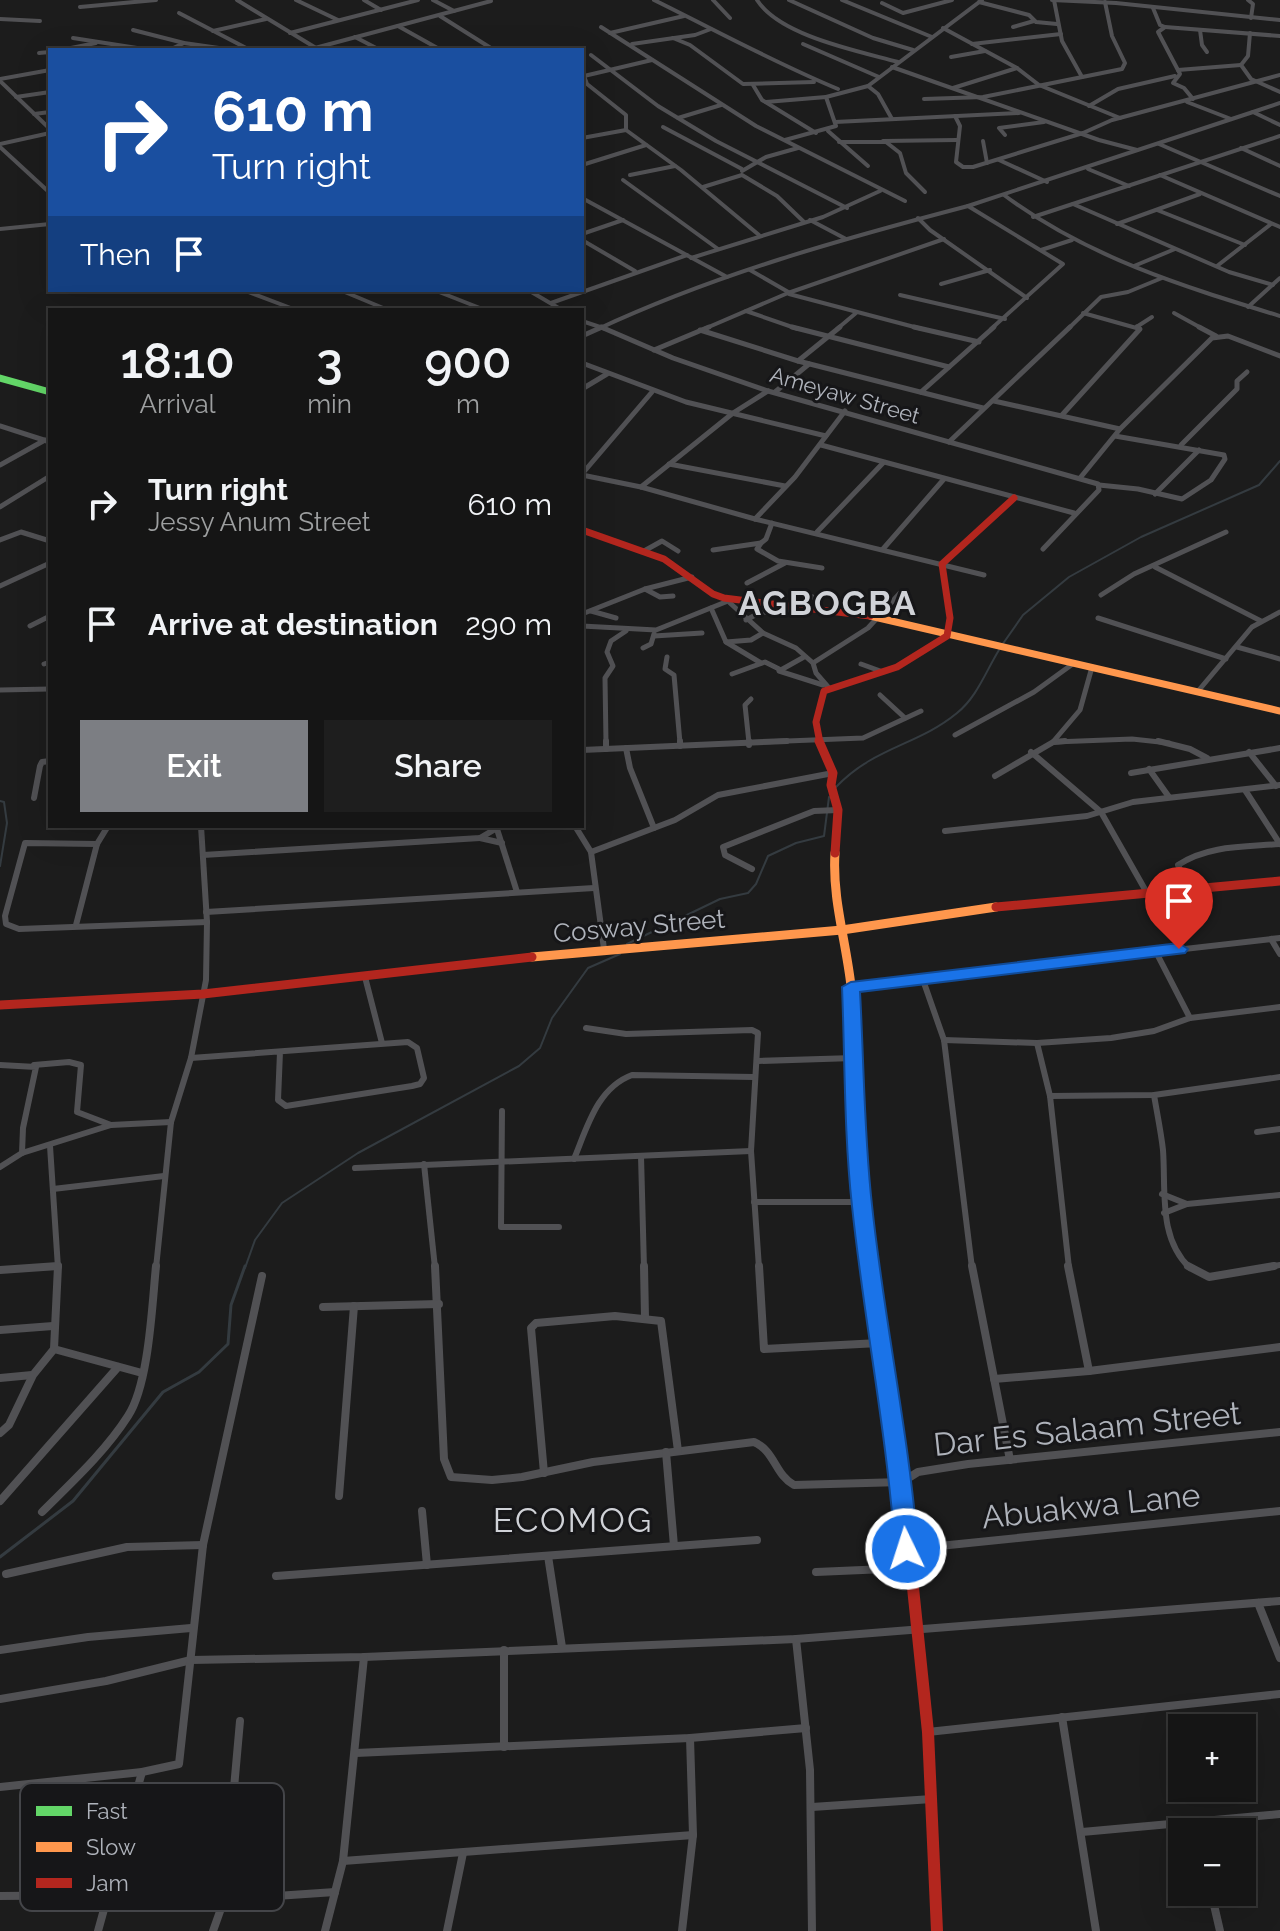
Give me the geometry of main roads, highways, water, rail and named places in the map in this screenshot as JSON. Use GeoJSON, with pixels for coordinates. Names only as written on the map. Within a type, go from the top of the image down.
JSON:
{"type":"FeatureCollection","features":[{"type":"Feature","properties":{"kind":"waterway"},"geometry":{"type":"LineString","coordinates":[[1002,645],[1023,615],[1069,577],[1141,537],[1259,485],[1280,461]]}},
{"type":"Feature","properties":{"kind":"waterway"},"geometry":{"type":"LineString","coordinates":[[835,788],[865,763],[927,733],[957,713],[976,692],[999,650]]}},
{"type":"Feature","properties":{"kind":"waterway"},"geometry":{"type":"LineString","coordinates":[[627,944],[720,899],[748,893],[756,884],[768,856],[796,843],[824,836],[829,797]]}},
{"type":"Feature","properties":{"kind":"waterway"},"geometry":{"type":"LineString","coordinates":[[0,801],[4,802],[7,823],[0,866]]}},
{"type":"Feature","properties":{"kind":"waterway"},"geometry":{"type":"LineString","coordinates":[[245,1268],[255,1240],[282,1203],[358,1153],[519,1066],[540,1048],[552,1018],[588,968],[620,954]]}},
{"type":"Feature","properties":{"kind":"waterway"},"geometry":{"type":"LineString","coordinates":[[0,1557],[73,1501],[163,1392],[199,1372],[228,1344],[231,1305],[245,1266]]}},
{"type":"Feature","properties":{"kind":"district","name":"AGBOGBA"},"geometry":{"type":"Point","coordinates":[828,603]}},
{"type":"Feature","properties":{"kind":"district","name":"ECOMOG"},"geometry":{"type":"Point","coordinates":[573,1520]}}]}
